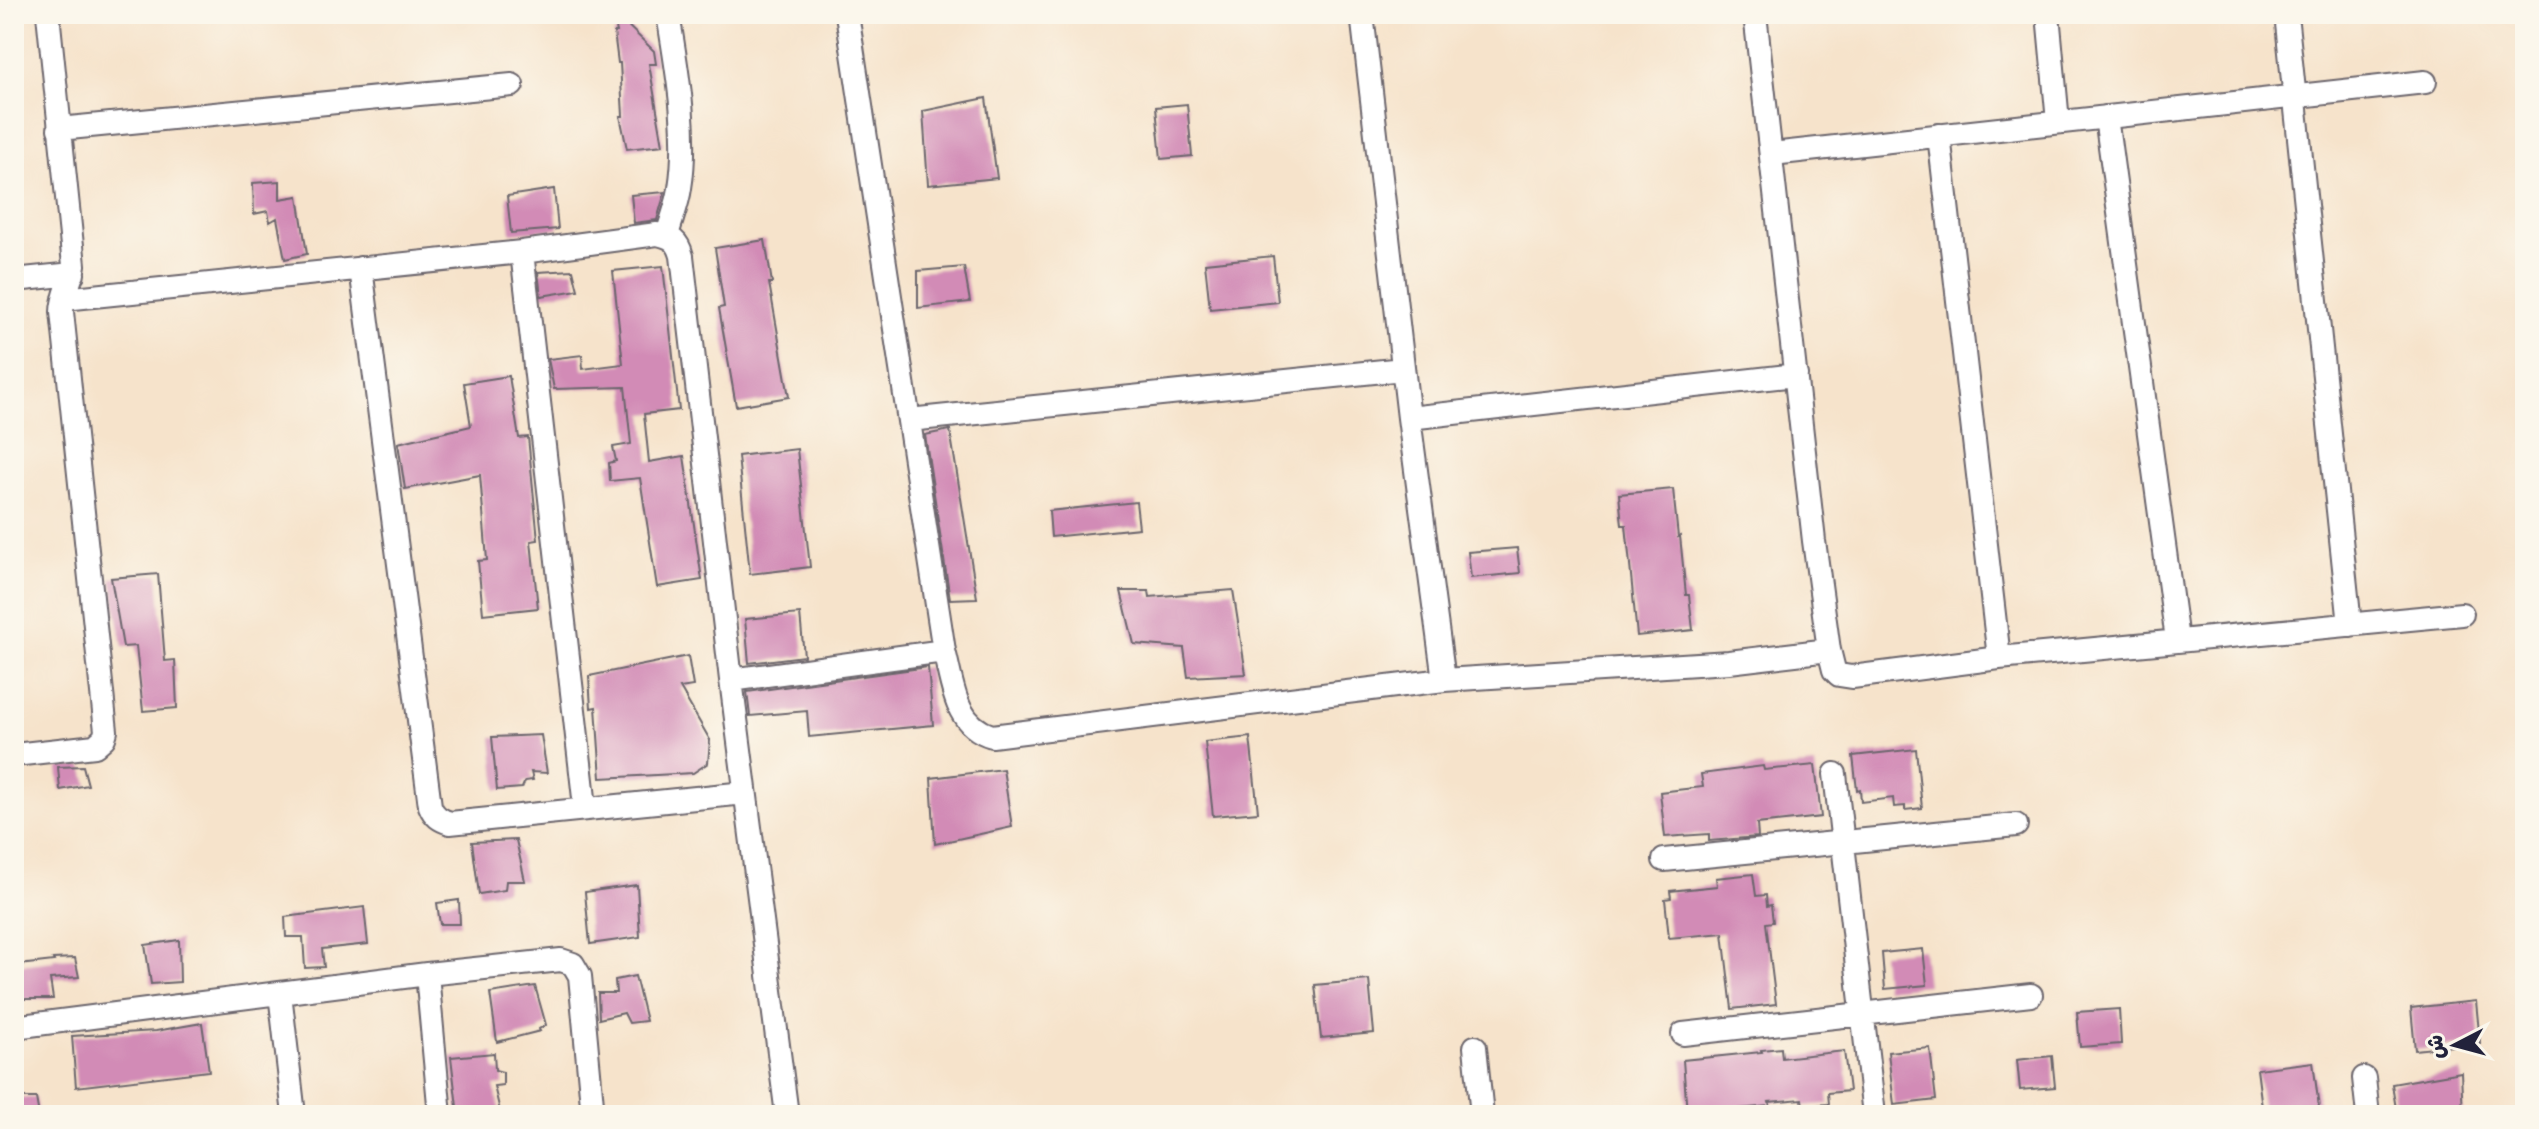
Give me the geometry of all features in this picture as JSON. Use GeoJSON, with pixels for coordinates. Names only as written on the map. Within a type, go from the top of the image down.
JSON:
{"type":"FeatureCollection","features":[{"type":"Feature","properties":{"kind":"street"},"geometry":{"type":"LineString","coordinates":[[14,755],[95,746],[104,738],[106,731],[62,312],[73,274],[48,14]]}},
{"type":"Feature","properties":{"kind":"street"},"geometry":{"type":"LineString","coordinates":[[667,236],[680,188],[682,140],[668,14]]}},
{"type":"Feature","properties":{"kind":"street"},"geometry":{"type":"LineString","coordinates":[[847,14],[944,651],[960,711],[978,732],[992,736],[1444,680],[1729,662],[1829,650]]}},
{"type":"Feature","properties":{"kind":"street"},"geometry":{"type":"LineString","coordinates":[[1362,14],[1409,418],[1444,680]]}},
{"type":"Feature","properties":{"kind":"street"},"geometry":{"type":"LineString","coordinates":[[1755,14],[1814,541],[1834,670],[1845,677],[1999,658],[2462,614]]}},
{"type":"Feature","properties":{"kind":"street"},"geometry":{"type":"LineString","coordinates":[[2048,14],[2058,122]]}},
{"type":"Feature","properties":{"kind":"street"},"geometry":{"type":"LineString","coordinates":[[2286,14],[2350,625]]}},
{"type":"Feature","properties":{"kind":"street"},"geometry":{"type":"LineString","coordinates":[[1772,154],[2425,82]]}},
{"type":"Feature","properties":{"kind":"street"},"geometry":{"type":"LineString","coordinates":[[59,129],[512,85]]}},
{"type":"Feature","properties":{"kind":"street"},"geometry":{"type":"LineString","coordinates":[[2106,117],[2177,640]]}},
{"type":"Feature","properties":{"kind":"street"},"geometry":{"type":"LineString","coordinates":[[1939,135],[1999,658]]}},
{"type":"Feature","properties":{"kind":"street"},"geometry":{"type":"LineString","coordinates":[[64,299],[522,252],[657,234],[673,239],[682,256],[731,680],[787,1115]]}},
{"type":"Feature","properties":{"kind":"street"},"geometry":{"type":"LineString","coordinates":[[522,252],[585,807]]}},
{"type":"Feature","properties":{"kind":"street"},"geometry":{"type":"LineString","coordinates":[[361,268],[433,813],[450,823],[745,793]]}},
{"type":"Feature","properties":{"kind":"street"},"geometry":{"type":"LineString","coordinates":[[14,280],[73,274]]}},
{"type":"Feature","properties":{"kind":"street"},"geometry":{"type":"LineString","coordinates":[[909,420],[1403,369]]}},
{"type":"Feature","properties":{"kind":"street"},"geometry":{"type":"LineString","coordinates":[[1409,418],[1796,375]]}},
{"type":"Feature","properties":{"kind":"street"},"geometry":{"type":"LineString","coordinates":[[731,680],[944,651]]}},
{"type":"Feature","properties":{"kind":"street"},"geometry":{"type":"LineString","coordinates":[[1835,774],[1874,1115]]}},
{"type":"Feature","properties":{"kind":"street"},"geometry":{"type":"LineString","coordinates":[[1664,860],[2016,825]]}},
{"type":"Feature","properties":{"kind":"street"},"geometry":{"type":"LineString","coordinates":[[14,1027],[561,960],[573,964],[580,976],[593,1115]]}},
{"type":"Feature","properties":{"kind":"street"},"geometry":{"type":"LineString","coordinates":[[427,974],[440,1115]]}},
{"type":"Feature","properties":{"kind":"street"},"geometry":{"type":"LineString","coordinates":[[280,993],[294,1115]]}},
{"type":"Feature","properties":{"kind":"street"},"geometry":{"type":"LineString","coordinates":[[1683,1034],[2031,995]]}},
{"type":"Feature","properties":{"kind":"street"},"geometry":{"type":"LineString","coordinates":[[1475,1047],[1482,1115]]}},
{"type":"Feature","properties":{"kind":"street"},"geometry":{"type":"LineString","coordinates":[[2364,1078],[2368,1115]]}},
{"type":"Feature","properties":{"kind":"building"},"geometry":{"type":"Polygon","coordinates":[[[613,14],[654,51],[656,64],[649,64],[663,145],[627,149],[620,116],[623,116],[620,63],[613,14]]]}},
{"type":"Feature","properties":{"kind":"building"},"geometry":{"type":"Polygon","coordinates":[[[986,98],[997,178],[928,185],[923,111],[986,98]]]}},
{"type":"Feature","properties":{"kind":"building"},"geometry":{"type":"Polygon","coordinates":[[[1187,104],[1192,156],[1161,159],[1156,107],[1187,104]]]}},
{"type":"Feature","properties":{"kind":"building"},"geometry":{"type":"Polygon","coordinates":[[[280,181],[280,199],[298,196],[307,254],[285,259],[277,218],[270,222],[268,211],[254,214],[253,183],[280,181]]]}},
{"type":"Feature","properties":{"kind":"building"},"geometry":{"type":"Polygon","coordinates":[[[554,189],[558,229],[511,233],[507,196],[554,189]]]}},
{"type":"Feature","properties":{"kind":"building"},"geometry":{"type":"Polygon","coordinates":[[[665,192],[657,220],[634,223],[631,195],[665,192]]]}},
{"type":"Feature","properties":{"kind":"building"},"geometry":{"type":"Polygon","coordinates":[[[765,240],[772,283],[769,283],[789,397],[736,406],[719,308],[724,307],[715,248],[765,240]]]}},
{"type":"Feature","properties":{"kind":"building"},"geometry":{"type":"Polygon","coordinates":[[[1273,256],[1278,302],[1210,309],[1205,263],[1273,256]]]}},
{"type":"Feature","properties":{"kind":"building"},"geometry":{"type":"Polygon","coordinates":[[[663,266],[679,410],[644,414],[649,462],[684,456],[702,580],[657,587],[640,478],[610,481],[609,463],[616,461],[613,447],[631,444],[625,387],[554,389],[548,359],[582,355],[583,369],[623,364],[613,271],[663,266]]]}},
{"type":"Feature","properties":{"kind":"building"},"geometry":{"type":"Polygon","coordinates":[[[964,267],[970,302],[918,308],[918,271],[964,267]]]}},
{"type":"Feature","properties":{"kind":"building"},"geometry":{"type":"Polygon","coordinates":[[[573,270],[578,290],[541,296],[538,272],[573,270]]]}},
{"type":"Feature","properties":{"kind":"building"},"geometry":{"type":"Polygon","coordinates":[[[509,376],[519,438],[528,437],[538,540],[531,541],[538,608],[483,614],[478,561],[487,560],[480,475],[405,489],[398,443],[471,426],[464,383],[509,376]]]}},
{"type":"Feature","properties":{"kind":"building"},"geometry":{"type":"Polygon","coordinates":[[[950,430],[977,598],[950,599],[925,435],[950,430]]]}},
{"type":"Feature","properties":{"kind":"building"},"geometry":{"type":"Polygon","coordinates":[[[797,449],[810,567],[750,574],[738,456],[797,449]]]}},
{"type":"Feature","properties":{"kind":"building"},"geometry":{"type":"Polygon","coordinates":[[[1673,489],[1693,630],[1637,636],[1626,525],[1622,525],[1619,494],[1673,489]]]}},
{"type":"Feature","properties":{"kind":"building"},"geometry":{"type":"Polygon","coordinates":[[[1136,502],[1139,528],[1051,537],[1049,511],[1136,502]]]}},
{"type":"Feature","properties":{"kind":"building"},"geometry":{"type":"Polygon","coordinates":[[[1517,548],[1520,573],[1471,578],[1468,552],[1517,548]]]}},
{"type":"Feature","properties":{"kind":"building"},"geometry":{"type":"Polygon","coordinates":[[[158,574],[165,661],[175,660],[177,708],[143,711],[136,646],[123,647],[111,578],[158,574]]]}},
{"type":"Feature","properties":{"kind":"building"},"geometry":{"type":"Polygon","coordinates":[[[1233,590],[1246,674],[1188,677],[1184,648],[1134,644],[1121,591],[1149,591],[1150,597],[1233,590]]]}},
{"type":"Feature","properties":{"kind":"building"},"geometry":{"type":"Polygon","coordinates":[[[800,614],[804,656],[749,663],[745,619],[800,614]]]}},
{"type":"Feature","properties":{"kind":"building"},"geometry":{"type":"Polygon","coordinates":[[[688,656],[693,686],[680,688],[710,740],[708,763],[693,773],[601,778],[596,707],[591,708],[589,676],[688,656]]]}},
{"type":"Feature","properties":{"kind":"building"},"geometry":{"type":"Polygon","coordinates":[[[928,667],[933,725],[809,737],[807,711],[750,716],[747,692],[928,667]]]}},
{"type":"Feature","properties":{"kind":"building"},"geometry":{"type":"Polygon","coordinates":[[[541,735],[547,773],[531,772],[533,780],[525,781],[522,788],[497,790],[492,737],[541,735]]]}},
{"type":"Feature","properties":{"kind":"building"},"geometry":{"type":"Polygon","coordinates":[[[1250,737],[1258,812],[1213,816],[1205,742],[1250,737]]]}},
{"type":"Feature","properties":{"kind":"building"},"geometry":{"type":"Polygon","coordinates":[[[1916,749],[1922,808],[1905,810],[1905,806],[1894,807],[1893,798],[1861,802],[1853,756],[1916,749]]]}},
{"type":"Feature","properties":{"kind":"building"},"geometry":{"type":"Polygon","coordinates":[[[1815,765],[1821,817],[1757,824],[1758,837],[1709,841],[1709,834],[1665,837],[1660,792],[1703,787],[1701,774],[1763,766],[1764,770],[1815,765]]]}},
{"type":"Feature","properties":{"kind":"building"},"geometry":{"type":"Polygon","coordinates":[[[83,766],[88,785],[60,790],[58,767],[83,766]]]}},
{"type":"Feature","properties":{"kind":"building"},"geometry":{"type":"Polygon","coordinates":[[[1003,769],[1012,827],[935,844],[931,778],[1003,769]]]}},
{"type":"Feature","properties":{"kind":"building"},"geometry":{"type":"Polygon","coordinates":[[[516,840],[525,881],[506,881],[505,890],[479,894],[472,842],[516,840]]]}},
{"type":"Feature","properties":{"kind":"building"},"geometry":{"type":"Polygon","coordinates":[[[1753,874],[1756,896],[1766,895],[1767,906],[1771,905],[1773,922],[1766,923],[1776,1004],[1732,1009],[1723,933],[1669,938],[1665,899],[1671,898],[1670,891],[1717,886],[1716,878],[1753,874]]]}},
{"type":"Feature","properties":{"kind":"building"},"geometry":{"type":"Polygon","coordinates":[[[637,885],[640,937],[590,944],[585,892],[637,885]]]}},
{"type":"Feature","properties":{"kind":"building"},"geometry":{"type":"Polygon","coordinates":[[[459,900],[460,924],[440,924],[437,903],[459,900]]]}},
{"type":"Feature","properties":{"kind":"building"},"geometry":{"type":"Polygon","coordinates":[[[364,907],[368,944],[322,949],[324,967],[305,968],[303,937],[286,937],[285,917],[364,907]]]}},
{"type":"Feature","properties":{"kind":"building"},"geometry":{"type":"Polygon","coordinates":[[[179,940],[180,982],[151,984],[145,945],[179,940]]]}},
{"type":"Feature","properties":{"kind":"building"},"geometry":{"type":"Polygon","coordinates":[[[1923,949],[1927,985],[1885,989],[1882,953],[1923,949]]]}},
{"type":"Feature","properties":{"kind":"building"},"geometry":{"type":"Polygon","coordinates":[[[75,958],[79,977],[50,979],[53,999],[18,999],[19,965],[75,958]]]}},
{"type":"Feature","properties":{"kind":"building"},"geometry":{"type":"Polygon","coordinates":[[[635,976],[646,1021],[629,1023],[624,1013],[599,1019],[598,993],[616,993],[615,980],[635,976]]]}},
{"type":"Feature","properties":{"kind":"building"},"geometry":{"type":"Polygon","coordinates":[[[1369,980],[1374,1033],[1321,1038],[1315,985],[1369,980]]]}},
{"type":"Feature","properties":{"kind":"building"},"geometry":{"type":"Polygon","coordinates":[[[535,986],[546,1025],[540,1031],[497,1042],[490,993],[535,986]]]}},
{"type":"Feature","properties":{"kind":"building"},"geometry":{"type":"Polygon","coordinates":[[[2476,1001],[2480,1043],[2415,1050],[2411,1008],[2476,1001]]]}},
{"type":"Feature","properties":{"kind":"building"},"geometry":{"type":"Polygon","coordinates":[[[2119,1009],[2121,1044],[2080,1047],[2077,1012],[2119,1009]]]}},
{"type":"Feature","properties":{"kind":"building"},"geometry":{"type":"Polygon","coordinates":[[[202,1023],[209,1071],[76,1087],[72,1036],[156,1031],[202,1023]]]}},
{"type":"Feature","properties":{"kind":"building"},"geometry":{"type":"Polygon","coordinates":[[[1781,1048],[1782,1058],[1844,1051],[1849,1091],[1828,1093],[1829,1104],[1803,1106],[1802,1099],[1769,1102],[1770,1106],[1687,1114],[1683,1060],[1781,1048]]]}},
{"type":"Feature","properties":{"kind":"building"},"geometry":{"type":"Polygon","coordinates":[[[1930,1048],[1936,1100],[1894,1105],[1888,1052],[1930,1048]]]}},
{"type":"Feature","properties":{"kind":"building"},"geometry":{"type":"Polygon","coordinates":[[[494,1053],[495,1070],[503,1072],[503,1085],[494,1086],[501,1115],[458,1115],[451,1057],[494,1053]]]}},
{"type":"Feature","properties":{"kind":"building"},"geometry":{"type":"Polygon","coordinates":[[[2052,1056],[2055,1087],[2020,1090],[2017,1060],[2052,1056]]]}},
{"type":"Feature","properties":{"kind":"building"},"geometry":{"type":"Polygon","coordinates":[[[2313,1062],[2320,1115],[2263,1115],[2257,1069],[2313,1062]]]}},
{"type":"Feature","properties":{"kind":"building"},"geometry":{"type":"Polygon","coordinates":[[[2461,1072],[2463,1115],[2397,1115],[2392,1084],[2461,1072]]]}},
{"type":"Feature","properties":{"kind":"building"},"geometry":{"type":"Polygon","coordinates":[[[14,1098],[36,1098],[39,1115],[14,1115],[14,1098]]]}}]}
